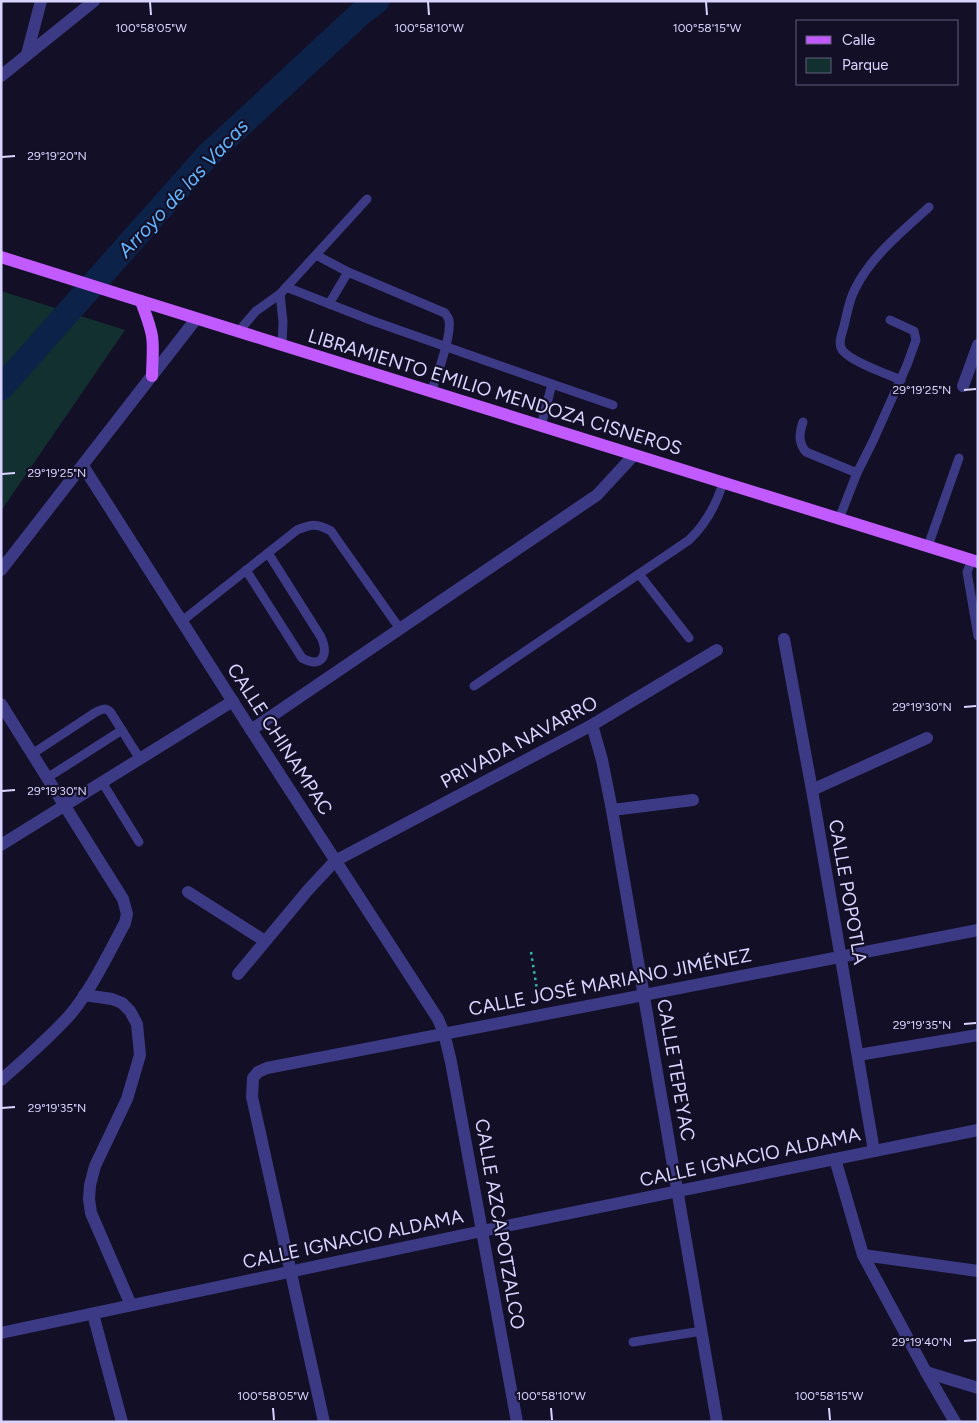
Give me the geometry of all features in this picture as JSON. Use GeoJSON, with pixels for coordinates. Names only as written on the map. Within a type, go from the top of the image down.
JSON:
{"type":"FeatureCollection","features":[{"type":"Feature","properties":{"kind":"main road","name":"LIBRAMIENTO EMILIO MENDOZA CISNEROS"},"geometry":{"type":"LineString","coordinates":[[1,256],[141,302],[975,561]]}},
{"type":"Feature","properties":{"kind":"main road"},"geometry":{"type":"LineString","coordinates":[[141,302],[152,336],[152,376]]}},
{"type":"Feature","properties":{"kind":"street"},"geometry":{"type":"LineString","coordinates":[[27,54],[41,1]]}},
{"type":"Feature","properties":{"kind":"street"},"geometry":{"type":"LineString","coordinates":[[1,76],[94,1]]}},
{"type":"Feature","properties":{"kind":"street"},"geometry":{"type":"LineString","coordinates":[[1,570],[196,319]]}},
{"type":"Feature","properties":{"kind":"street"},"geometry":{"type":"LineString","coordinates":[[963,386],[978,345]]}},
{"type":"Feature","properties":{"kind":"street"},"geometry":{"type":"LineString","coordinates":[[251,730],[597,495],[634,455]]}},
{"type":"Feature","properties":{"kind":"street","name":"CALLE CHINAMPAC"},"geometry":{"type":"LineString","coordinates":[[83,466],[438,1019],[444,1033]]}},
{"type":"Feature","properties":{"kind":"street","name":"CALLE POPOTLA"},"geometry":{"type":"LineString","coordinates":[[784,639],[874,1151]]}},
{"type":"Feature","properties":{"kind":"street","name":"PRIVADA NAVARRO"},"geometry":{"type":"LineString","coordinates":[[335,860],[592,725],[717,650]]}},
{"type":"Feature","properties":{"kind":"street"},"geometry":{"type":"LineString","coordinates":[[1,845],[233,701]]}},
{"type":"Feature","properties":{"kind":"street"},"geometry":{"type":"LineString","coordinates":[[1,704],[123,899],[127,914],[125,923],[84,995],[69,1015],[50,1036],[1,1080]]}},
{"type":"Feature","properties":{"kind":"street","name":"CALLE TEPEYAC"},"geometry":{"type":"LineString","coordinates":[[592,725],[602,760],[612,810],[717,1422]]}},
{"type":"Feature","properties":{"kind":"street"},"geometry":{"type":"LineString","coordinates":[[812,790],[927,738]]}},
{"type":"Feature","properties":{"kind":"street"},"geometry":{"type":"LineString","coordinates":[[612,810],[693,800]]}},
{"type":"Feature","properties":{"kind":"street"},"geometry":{"type":"LineString","coordinates":[[238,974],[335,860]]}},
{"type":"Feature","properties":{"kind":"street"},"geometry":{"type":"LineString","coordinates":[[188,892],[265,941]]}},
{"type":"Feature","properties":{"kind":"street","name":"CALLE JOSÉ MARIANO JIMÉNEZ"},"geometry":{"type":"LineString","coordinates":[[290,1272],[252,1097],[253,1078],[258,1072],[267,1068],[540,1014],[978,930]]}},
{"type":"Feature","properties":{"kind":"street"},"geometry":{"type":"LineString","coordinates":[[84,995],[112,998],[122,1003],[130,1011],[137,1024],[140,1055],[136,1070],[127,1099],[95,1166],[90,1184],[89,1200],[91,1213],[131,1305]]}},
{"type":"Feature","properties":{"kind":"street","name":"CALLE AZCAPOTZALCO"},"geometry":{"type":"LineString","coordinates":[[444,1033],[451,1062],[517,1422]]}},
{"type":"Feature","properties":{"kind":"street"},"geometry":{"type":"LineString","coordinates":[[858,1055],[978,1035]]}},
{"type":"Feature","properties":{"kind":"street","name":"CALLE IGNACIO ALDAMA"},"geometry":{"type":"LineString","coordinates":[[1,1333],[482,1231],[978,1130]]}},
{"type":"Feature","properties":{"kind":"street"},"geometry":{"type":"LineString","coordinates":[[835,1159],[862,1255],[955,1422]]}},
{"type":"Feature","properties":{"kind":"street"},"geometry":{"type":"LineString","coordinates":[[862,1255],[978,1271]]}},
{"type":"Feature","properties":{"kind":"street"},"geometry":{"type":"LineString","coordinates":[[290,1272],[324,1422]]}},
{"type":"Feature","properties":{"kind":"street"},"geometry":{"type":"LineString","coordinates":[[93,1314],[122,1422]]}},
{"type":"Feature","properties":{"kind":"street"},"geometry":{"type":"LineString","coordinates":[[926,1372],[978,1388]]}},
{"type":"Feature","properties":{"kind":"lane"},"geometry":{"type":"LineString","coordinates":[[238,332],[256,311],[283,291],[367,200]]}},
{"type":"Feature","properties":{"kind":"lane"},"geometry":{"type":"LineString","coordinates":[[901,380],[844,353],[841,349],[840,340],[852,295],[862,275],[875,258],[929,207]]}},
{"type":"Feature","properties":{"kind":"lane"},"geometry":{"type":"LineString","coordinates":[[316,255],[348,272],[445,313],[449,322],[449,330],[432,392]]}},
{"type":"Feature","properties":{"kind":"lane"},"geometry":{"type":"LineString","coordinates":[[328,304],[348,272]]}},
{"type":"Feature","properties":{"kind":"lane"},"geometry":{"type":"LineString","coordinates":[[283,291],[328,304],[613,405]]}},
{"type":"Feature","properties":{"kind":"lane"},"geometry":{"type":"LineString","coordinates":[[282,345],[283,291]]}},
{"type":"Feature","properties":{"kind":"lane"},"geometry":{"type":"LineString","coordinates":[[839,519],[856,473],[901,380],[916,340],[914,331],[909,327],[890,320]]}},
{"type":"Feature","properties":{"kind":"lane"},"geometry":{"type":"LineString","coordinates":[[541,426],[552,384]]}},
{"type":"Feature","properties":{"kind":"lane"},"geometry":{"type":"LineString","coordinates":[[803,422],[800,441],[801,446],[806,452],[856,473]]}},
{"type":"Feature","properties":{"kind":"lane"},"geometry":{"type":"LineString","coordinates":[[928,546],[959,458]]}},
{"type":"Feature","properties":{"kind":"lane"},"geometry":{"type":"LineString","coordinates":[[474,686],[689,540],[700,530],[706,521],[718,499],[723,483]]}},
{"type":"Feature","properties":{"kind":"lane"},"geometry":{"type":"LineString","coordinates":[[182,621],[296,530],[308,525],[320,525],[331,531],[400,629]]}},
{"type":"Feature","properties":{"kind":"lane"},"geometry":{"type":"LineString","coordinates":[[246,570],[302,658],[309,662],[316,662],[323,658],[325,652],[320,637],[268,553]]}},
{"type":"Feature","properties":{"kind":"lane"},"geometry":{"type":"LineString","coordinates":[[975,561],[967,572],[978,636]]}},
{"type":"Feature","properties":{"kind":"lane"},"geometry":{"type":"LineString","coordinates":[[639,574],[689,638]]}},
{"type":"Feature","properties":{"kind":"lane"},"geometry":{"type":"LineString","coordinates":[[32,754],[100,710],[105,709],[108,710],[122,730],[140,759]]}},
{"type":"Feature","properties":{"kind":"lane"},"geometry":{"type":"LineString","coordinates":[[47,778],[122,730]]}},
{"type":"Feature","properties":{"kind":"lane"},"geometry":{"type":"LineString","coordinates":[[102,782],[139,842]]}},
{"type":"Feature","properties":{"kind":"lane"},"geometry":{"type":"LineString","coordinates":[[633,1342],[702,1331]]}},
{"type":"Feature","properties":{"kind":"path"},"geometry":{"type":"LineString","coordinates":[[531,952],[540,1014]]}},
{"type":"Feature","properties":{"kind":"green space"},"geometry":{"type":"Polygon","coordinates":[[[1,291],[125,330],[1,511],[1,291]]]}},
{"type":"Feature","properties":{"kind":"waterway","name":"Arroyo de las Vacas"},"geometry":{"type":"LineString","coordinates":[[1,388],[208,155],[360,14],[377,1]]}}]}
